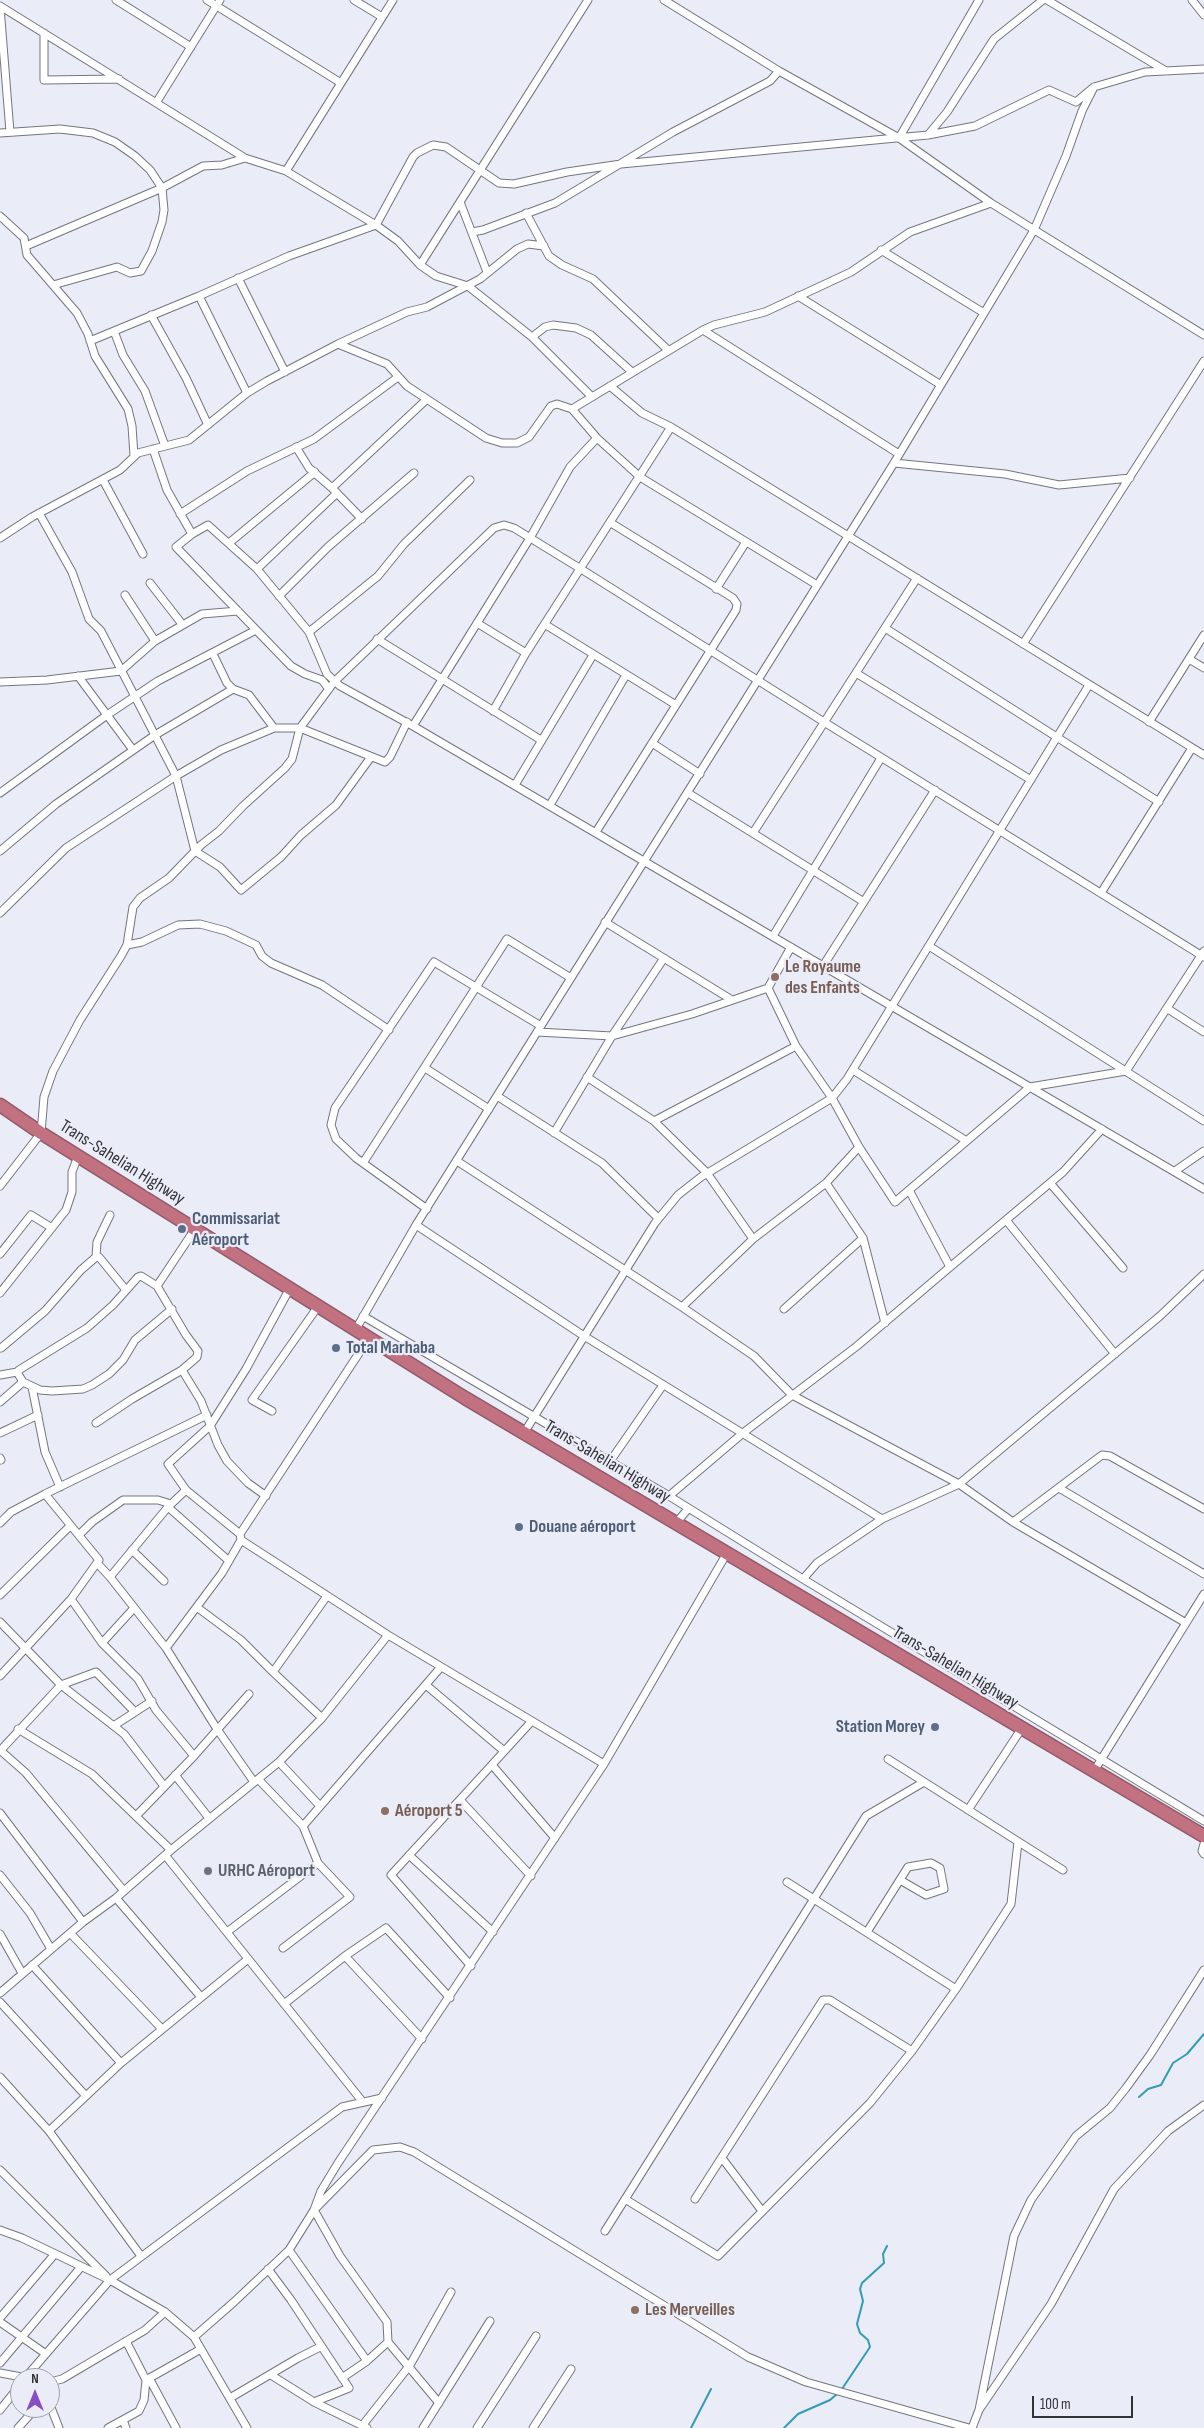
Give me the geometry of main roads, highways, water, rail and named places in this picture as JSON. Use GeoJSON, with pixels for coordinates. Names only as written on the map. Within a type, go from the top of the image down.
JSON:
{"type":"FeatureCollection","features":[{"type":"Feature","properties":{"kind":"highway","name":"Trans-Sahelian Highway"},"geometry":{"type":"LineString","coordinates":[[0,1105],[78,1156],[524,1433],[1204,1836]]}},
{"type":"Feature","properties":{"kind":"waterway"},"geometry":{"type":"LineString","coordinates":[[1139,2097],[1148,2089],[1161,2085],[1173,2063],[1187,2054],[1204,2034]]}},
{"type":"Feature","properties":{"kind":"waterway"},"geometry":{"type":"LineString","coordinates":[[842,2389],[870,2347],[868,2340],[860,2333],[857,2324],[863,2301],[860,2289],[862,2283],[884,2263],[883,2254],[887,2246]]}},
{"type":"Feature","properties":{"kind":"waterway"},"geometry":{"type":"LineString","coordinates":[[691,2428],[711,2389]]}},
{"type":"Feature","properties":{"kind":"waterway"},"geometry":{"type":"LineString","coordinates":[[784,2428],[798,2414],[830,2400],[837,2394]]}},
{"type":"Feature","properties":{"kind":"place","name":"Le Royaume des Enfants"},"geometry":{"type":"Point","coordinates":[775,977]}},
{"type":"Feature","properties":{"kind":"place","name":"Commissariat Aéroport"},"geometry":{"type":"Point","coordinates":[182,1229]}},
{"type":"Feature","properties":{"kind":"place","name":"Total Marhaba"},"geometry":{"type":"Point","coordinates":[336,1348]}},
{"type":"Feature","properties":{"kind":"place","name":"Douane aéroport"},"geometry":{"type":"Point","coordinates":[519,1527]}},
{"type":"Feature","properties":{"kind":"place","name":"Station Morey"},"geometry":{"type":"Point","coordinates":[935,1727]}},
{"type":"Feature","properties":{"kind":"place","name":"Aéroport 5"},"geometry":{"type":"Point","coordinates":[385,1811]}},
{"type":"Feature","properties":{"kind":"place","name":"URHC Aéroport"},"geometry":{"type":"Point","coordinates":[208,1871]}},
{"type":"Feature","properties":{"kind":"place","name":"Les Merveilles"},"geometry":{"type":"Point","coordinates":[635,2310]}}]}
